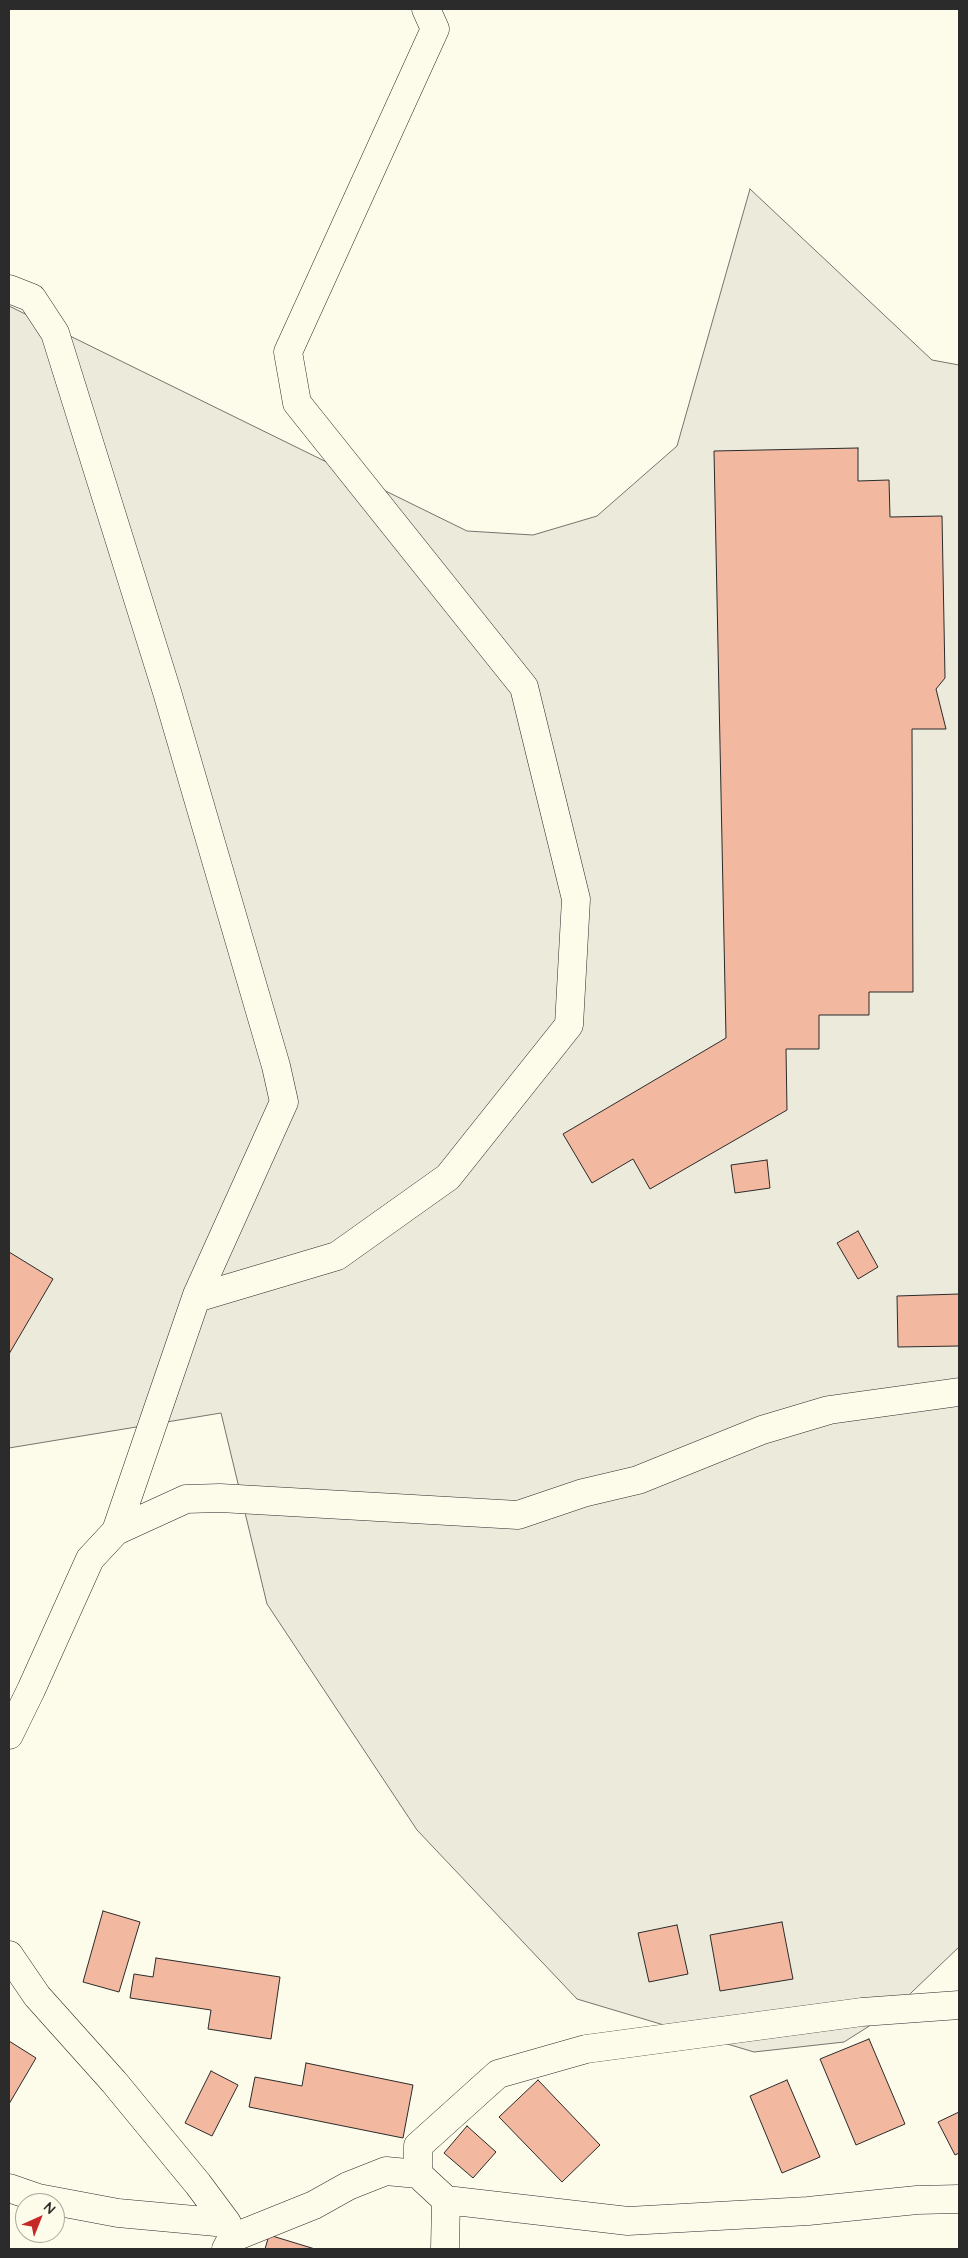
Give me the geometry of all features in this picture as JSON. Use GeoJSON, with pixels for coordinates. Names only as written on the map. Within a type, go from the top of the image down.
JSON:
{"type":"FeatureCollection","features":[{"type":"Feature","properties":{"kind":"street"},"geometry":{"type":"LineString","coordinates":[[196,1298],[337,1256],[448,1177],[568,1025],[576,899],[524,686],[297,403],[288,352],[435,29],[426,9]]}},
{"type":"Feature","properties":{"kind":"street"},"geometry":{"type":"LineString","coordinates":[[9,289],[32,298],[55,333],[167,692],[276,1066],[284,1102],[196,1298],[116,1531]]}},
{"type":"Feature","properties":{"kind":"street"},"geometry":{"type":"LineString","coordinates":[[9,1735],[90,1559],[116,1531],[186,1498],[250,1499],[518,1515],[583,1494],[638,1480],[762,1430],[829,1410],[959,1392]]}},
{"type":"Feature","properties":{"kind":"street"},"geometry":{"type":"LineString","coordinates":[[9,1955],[37,1996],[114,2082],[198,2184],[228,2237]]}},
{"type":"Feature","properties":{"kind":"street"},"geometry":{"type":"LineString","coordinates":[[418,2174],[418,2146],[498,2074],[586,2049],[862,2012],[959,2005]]}},
{"type":"Feature","properties":{"kind":"street"},"geometry":{"type":"LineString","coordinates":[[9,2188],[38,2198],[118,2212],[228,2237],[314,2205],[348,2186],[386,2171],[418,2174],[446,2200],[628,2221],[808,2212],[918,2200],[959,2199]]}},
{"type":"Feature","properties":{"kind":"street"},"geometry":{"type":"LineString","coordinates":[[445,2249],[446,2200]]}},
{"type":"Feature","properties":{"kind":"shaded area"},"geometry":{"type":"Polygon","coordinates":[[[750,189],[932,360],[959,365],[959,1947],[890,2013],[844,2042],[754,2052],[577,1999],[417,1830],[267,1604],[221,1413],[9,1448],[9,306],[467,531],[533,535],[597,516],[677,446],[750,189]]]}},
{"type":"Feature","properties":{"kind":"building"},"geometry":{"type":"Polygon","coordinates":[[[858,448],[858,481],[889,480],[890,517],[942,516],[945,678],[936,689],[946,729],[912,729],[913,992],[869,992],[869,1015],[819,1015],[819,1049],[786,1049],[787,1110],[650,1189],[633,1159],[592,1183],[563,1134],[726,1038],[714,451],[858,448]]]}},
{"type":"Feature","properties":{"kind":"building"},"geometry":{"type":"Polygon","coordinates":[[[767,1160],[770,1188],[735,1193],[731,1165],[767,1160]]]}},
{"type":"Feature","properties":{"kind":"building"},"geometry":{"type":"Polygon","coordinates":[[[858,1231],[878,1267],[858,1279],[837,1243],[858,1231]]]}},
{"type":"Feature","properties":{"kind":"building"},"geometry":{"type":"Polygon","coordinates":[[[9,1252],[53,1279],[9,1354],[9,1252]]]}},
{"type":"Feature","properties":{"kind":"building"},"geometry":{"type":"Polygon","coordinates":[[[959,1294],[959,1346],[898,1347],[897,1296],[959,1294]]]}},
{"type":"Feature","properties":{"kind":"building"},"geometry":{"type":"Polygon","coordinates":[[[103,1911],[140,1922],[119,1992],[83,1982],[103,1911]]]}},
{"type":"Feature","properties":{"kind":"building"},"geometry":{"type":"Polygon","coordinates":[[[782,1922],[793,1979],[720,1991],[710,1935],[782,1922]]]}},
{"type":"Feature","properties":{"kind":"building"},"geometry":{"type":"Polygon","coordinates":[[[677,1925],[688,1974],[649,1982],[638,1933],[677,1925]]]}},
{"type":"Feature","properties":{"kind":"building"},"geometry":{"type":"Polygon","coordinates":[[[156,1958],[280,1977],[271,2039],[208,2029],[211,2010],[130,1998],[134,1974],[153,1977],[156,1958]]]}},
{"type":"Feature","properties":{"kind":"building"},"geometry":{"type":"Polygon","coordinates":[[[869,2039],[905,2124],[856,2145],[820,2059],[869,2039]]]}},
{"type":"Feature","properties":{"kind":"building"},"geometry":{"type":"Polygon","coordinates":[[[9,2041],[36,2058],[9,2104],[9,2041]]]}},
{"type":"Feature","properties":{"kind":"building"},"geometry":{"type":"Polygon","coordinates":[[[306,2063],[413,2085],[403,2138],[249,2107],[255,2077],[302,2086],[306,2063]]]}},
{"type":"Feature","properties":{"kind":"building"},"geometry":{"type":"Polygon","coordinates":[[[211,2071],[238,2085],[212,2136],[185,2123],[211,2071]]]}},
{"type":"Feature","properties":{"kind":"building"},"geometry":{"type":"Polygon","coordinates":[[[538,2080],[600,2145],[562,2182],[499,2117],[538,2080]]]}},
{"type":"Feature","properties":{"kind":"building"},"geometry":{"type":"Polygon","coordinates":[[[787,2080],[820,2157],[782,2173],[750,2096],[787,2080]]]}},
{"type":"Feature","properties":{"kind":"building"},"geometry":{"type":"Polygon","coordinates":[[[959,2112],[959,2153],[955,2155],[938,2122],[959,2112]]]}},
{"type":"Feature","properties":{"kind":"building"},"geometry":{"type":"Polygon","coordinates":[[[467,2126],[496,2152],[473,2178],[444,2153],[467,2126]]]}},
{"type":"Feature","properties":{"kind":"building"},"geometry":{"type":"Polygon","coordinates":[[[269,2235],[315,2249],[265,2249],[269,2235]]]}}]}
